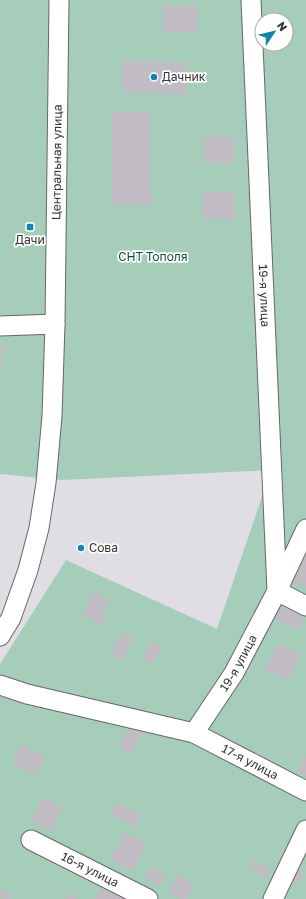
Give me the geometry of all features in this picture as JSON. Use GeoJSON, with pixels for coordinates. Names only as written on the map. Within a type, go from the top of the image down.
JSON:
{"type":"FeatureCollection","features":[{"type":"Feature","properties":{"kind":"street","name":"Центральная улица"},"geometry":{"type":"LineString","coordinates":[[0,636],[11,618],[26,577],[39,528],[46,483],[52,416],[55,324],[59,0]]}},
{"type":"Feature","properties":{"kind":"street","name":"19-я улица"},"geometry":{"type":"LineString","coordinates":[[251,0],[277,591]]}},
{"type":"Feature","properties":{"kind":"street"},"geometry":{"type":"LineString","coordinates":[[0,326],[55,324]]}},
{"type":"Feature","properties":{"kind":"street","name":"19-я улица"},"geometry":{"type":"LineString","coordinates":[[194,733],[234,673],[277,591],[306,529]]}},
{"type":"Feature","properties":{"kind":"street"},"geometry":{"type":"LineString","coordinates":[[277,591],[306,606]]}},
{"type":"Feature","properties":{"kind":"street","name":"17-я улица"},"geometry":{"type":"LineString","coordinates":[[0,685],[27,694],[194,733],[306,790]]}},
{"type":"Feature","properties":{"kind":"street"},"geometry":{"type":"LineString","coordinates":[[273,899],[306,830]]}},
{"type":"Feature","properties":{"kind":"street","name":"16-я улица"},"geometry":{"type":"LineString","coordinates":[[31,840],[148,899]]}},
{"type":"Feature","properties":{"kind":"green space","name":"СНТ Тополя"},"geometry":{"type":"Polygon","coordinates":[[[0,0],[306,0],[306,899],[0,899],[0,664],[66,560],[217,629],[271,470],[62,480],[0,474],[0,0]]]}},
{"type":"Feature","properties":{"kind":"building"},"geometry":{"type":"Polygon","coordinates":[[[163,5],[197,5],[197,32],[163,32],[163,5]]]}},
{"type":"Feature","properties":{"kind":"building","name":"Дачник"},"geometry":{"type":"Polygon","coordinates":[[[123,61],[186,62],[186,94],[123,92],[123,61]]]}},
{"type":"Feature","properties":{"kind":"building"},"geometry":{"type":"Polygon","coordinates":[[[112,112],[150,112],[151,205],[112,205],[112,112]]]}},
{"type":"Feature","properties":{"kind":"building"},"geometry":{"type":"Polygon","coordinates":[[[234,136],[234,163],[204,163],[204,137],[234,136]]]}},
{"type":"Feature","properties":{"kind":"building"},"geometry":{"type":"Polygon","coordinates":[[[203,192],[235,193],[234,220],[203,219],[203,192]]]}},
{"type":"Feature","properties":{"kind":"building"},"geometry":{"type":"Polygon","coordinates":[[[0,345],[4,345],[1,367],[0,367],[0,345]]]}},
{"type":"Feature","properties":{"kind":"building"},"geometry":{"type":"Polygon","coordinates":[[[306,549],[306,588],[289,580],[306,549]]]}},
{"type":"Feature","properties":{"kind":"building"},"geometry":{"type":"Polygon","coordinates":[[[94,592],[110,600],[102,614],[106,617],[102,625],[83,615],[94,592]]]}},
{"type":"Feature","properties":{"kind":"building"},"geometry":{"type":"Polygon","coordinates":[[[282,604],[304,617],[297,630],[274,617],[282,604]]]}},
{"type":"Feature","properties":{"kind":"building"},"geometry":{"type":"Polygon","coordinates":[[[123,632],[133,638],[121,661],[110,655],[123,632]]]}},
{"type":"Feature","properties":{"kind":"building"},"geometry":{"type":"Polygon","coordinates":[[[151,641],[161,647],[152,665],[142,659],[151,641]]]}},
{"type":"Feature","properties":{"kind":"building"},"geometry":{"type":"Polygon","coordinates":[[[278,643],[301,655],[288,681],[265,669],[278,643]]]}},
{"type":"Feature","properties":{"kind":"building"},"geometry":{"type":"Polygon","coordinates":[[[132,722],[144,729],[131,753],[119,747],[132,722]]]}},
{"type":"Feature","properties":{"kind":"building"},"geometry":{"type":"Polygon","coordinates":[[[22,744],[46,757],[36,776],[12,763],[22,744]]]}},
{"type":"Feature","properties":{"kind":"building"},"geometry":{"type":"Polygon","coordinates":[[[306,755],[306,776],[297,772],[306,755]]]}},
{"type":"Feature","properties":{"kind":"building"},"geometry":{"type":"Polygon","coordinates":[[[43,797],[63,807],[50,831],[31,820],[43,797]]]}},
{"type":"Feature","properties":{"kind":"building"},"geometry":{"type":"Polygon","coordinates":[[[117,802],[141,815],[135,827],[111,815],[117,802]]]}},
{"type":"Feature","properties":{"kind":"building"},"geometry":{"type":"Polygon","coordinates":[[[125,832],[147,844],[133,871],[111,859],[125,832]]]}},
{"type":"Feature","properties":{"kind":"building"},"geometry":{"type":"Polygon","coordinates":[[[253,859],[271,870],[266,878],[249,867],[253,859]]]}},
{"type":"Feature","properties":{"kind":"building"},"geometry":{"type":"Polygon","coordinates":[[[152,867],[166,875],[160,886],[145,878],[152,867]]]}},
{"type":"Feature","properties":{"kind":"building"},"geometry":{"type":"Polygon","coordinates":[[[298,869],[304,875],[296,885],[289,880],[298,869]]]}},
{"type":"Feature","properties":{"kind":"building"},"geometry":{"type":"Polygon","coordinates":[[[178,875],[194,884],[186,899],[181,899],[168,892],[178,875]]]}},
{"type":"Feature","properties":{"kind":"building"},"geometry":{"type":"Polygon","coordinates":[[[104,883],[127,896],[125,899],[95,899],[104,883]]]}},
{"type":"Feature","properties":{"kind":"building"},"geometry":{"type":"Polygon","coordinates":[[[1,889],[12,895],[10,899],[3,899],[0,897],[1,889]]]}},
{"type":"Feature","properties":{"kind":"building"},"geometry":{"type":"Polygon","coordinates":[[[69,892],[77,897],[76,899],[65,899],[69,892]]]}},
{"type":"Feature","properties":{"kind":"place","name":"Дачник"},"geometry":{"type":"Point","coordinates":[154,77]}},
{"type":"Feature","properties":{"kind":"place","name":"Дачи"},"geometry":{"type":"Point","coordinates":[30,227]}},
{"type":"Feature","properties":{"kind":"place","name":"Сова"},"geometry":{"type":"Point","coordinates":[81,548]}}]}
